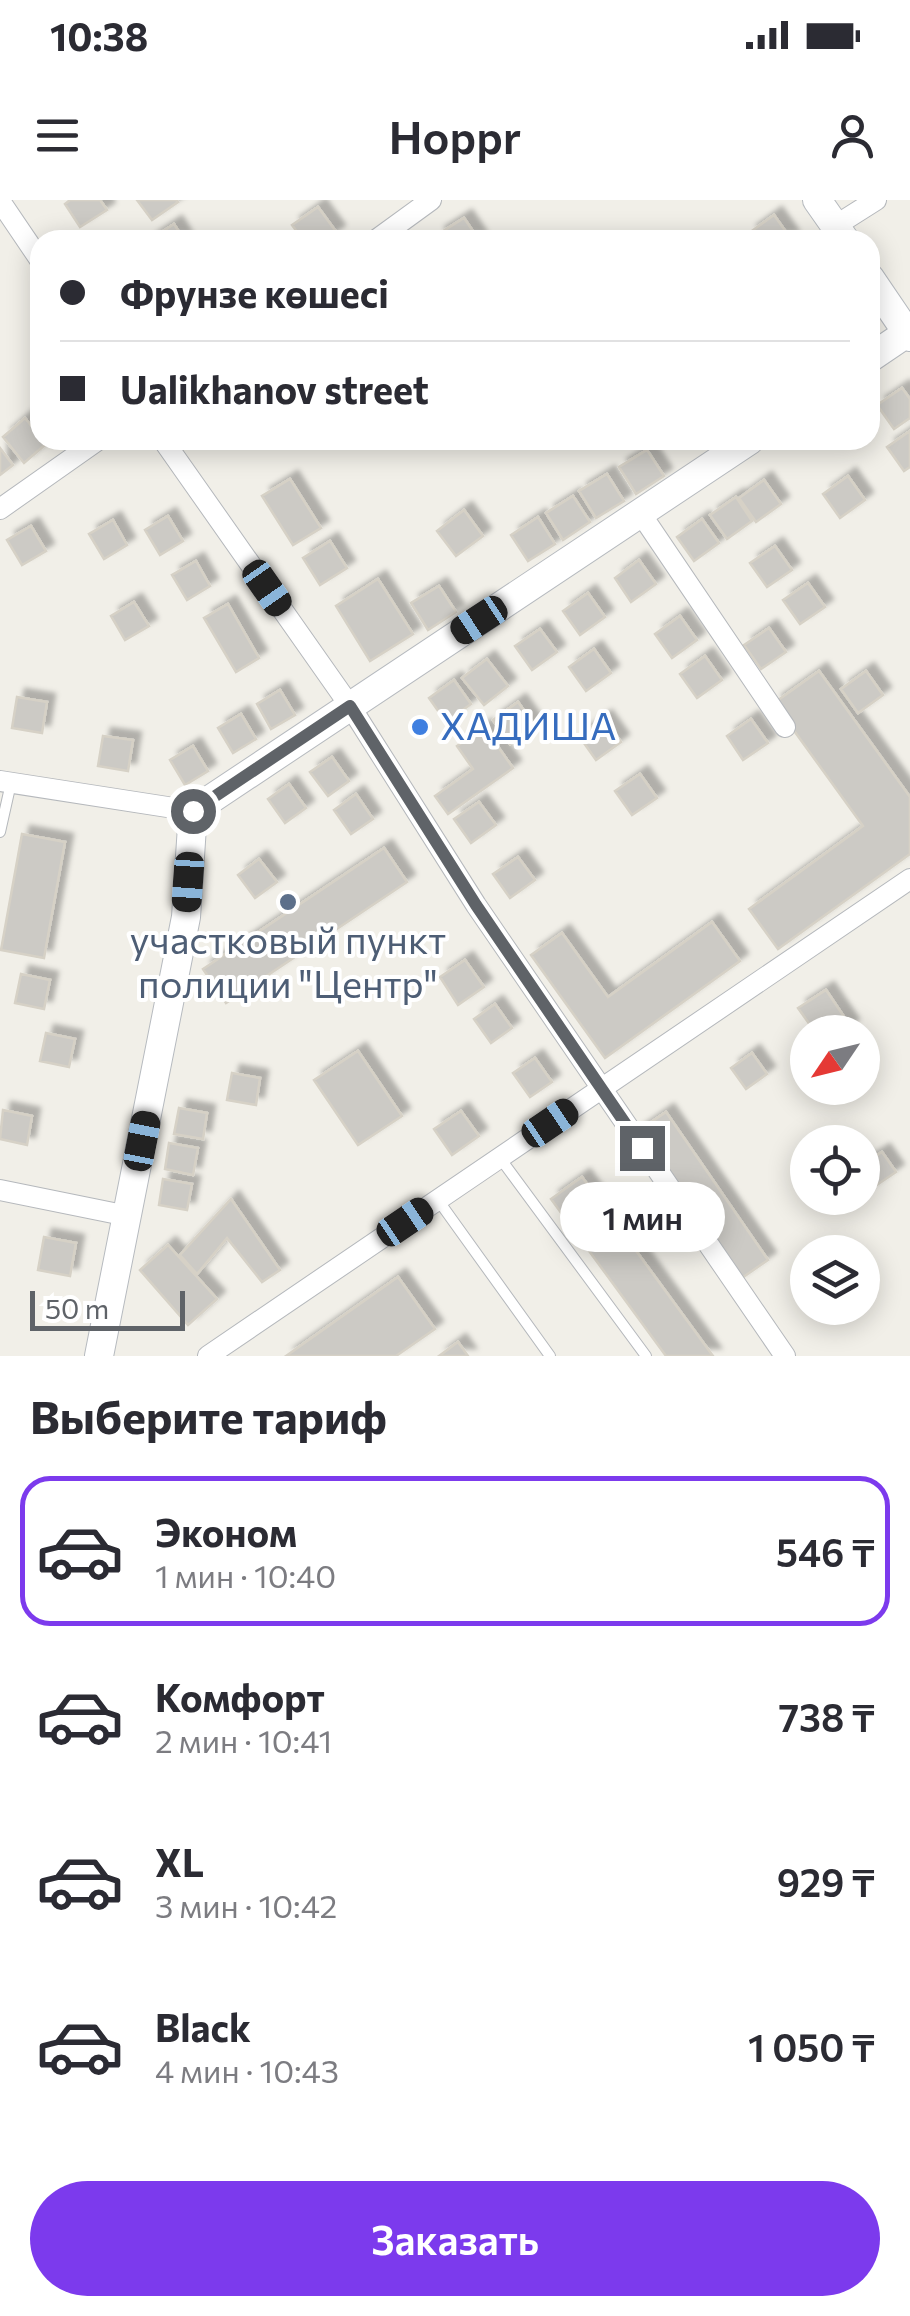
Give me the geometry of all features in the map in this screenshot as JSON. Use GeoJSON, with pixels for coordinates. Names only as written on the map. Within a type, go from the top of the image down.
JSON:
{"type":"FeatureCollection","features":[{"type":"Feature","properties":{"kind":"main road"},"geometry":{"type":"LineString","coordinates":[[817,200],[838,230]]}},
{"type":"Feature","properties":{"kind":"main road"},"geometry":{"type":"LineString","coordinates":[[880,292],[909,334],[880,352]]}},
{"type":"Feature","properties":{"kind":"main road"},"geometry":{"type":"LineString","coordinates":[[99,1356],[186,917],[193,811],[735,450]]}},
{"type":"Feature","properties":{"kind":"street"},"geometry":{"type":"LineString","coordinates":[[390,230],[431,200]]}},
{"type":"Feature","properties":{"kind":"street"},"geometry":{"type":"LineString","coordinates":[[843,230],[876,200]]}},
{"type":"Feature","properties":{"kind":"street"},"geometry":{"type":"LineString","coordinates":[[0,201],[30,245]]}},
{"type":"Feature","properties":{"kind":"street"},"geometry":{"type":"LineString","coordinates":[[0,509],[84,450]]}},
{"type":"Feature","properties":{"kind":"street"},"geometry":{"type":"LineString","coordinates":[[170,450],[350,706],[476,905],[785,1356]]}},
{"type":"Feature","properties":{"kind":"street"},"geometry":{"type":"LineString","coordinates":[[641,514],[785,727]]}},
{"type":"Feature","properties":{"kind":"street"},"geometry":{"type":"LineString","coordinates":[[6,782],[193,811]]}},
{"type":"Feature","properties":{"kind":"street"},"geometry":{"type":"LineString","coordinates":[[208,1356],[910,879]]}},
{"type":"Feature","properties":{"kind":"street"},"geometry":{"type":"LineString","coordinates":[[0,1190],[128,1216]]}},
{"type":"Feature","properties":{"kind":"lane"},"geometry":{"type":"LineString","coordinates":[[0,832],[6,782]]}},
{"type":"Feature","properties":{"kind":"lane"},"geometry":{"type":"LineString","coordinates":[[499,1158],[646,1356]]}},
{"type":"Feature","properties":{"kind":"lane"},"geometry":{"type":"LineString","coordinates":[[438,1200],[550,1356]]}},
{"type":"Feature","properties":{"kind":"building"},"geometry":{"type":"Polygon","coordinates":[[[70,200],[100,200],[107,210],[80,227],[65,204],[70,200]]]}},
{"type":"Feature","properties":{"kind":"building"},"geometry":{"type":"Polygon","coordinates":[[[137,200],[176,200],[178,202],[152,220],[137,200]]]}},
{"type":"Feature","properties":{"kind":"building"},"geometry":{"type":"Polygon","coordinates":[[[318,207],[335,230],[296,230],[292,225],[318,207]]]}},
{"type":"Feature","properties":{"kind":"building"},"geometry":{"type":"Polygon","coordinates":[[[774,215],[785,230],[753,230],[774,215]]]}},
{"type":"Feature","properties":{"kind":"building"},"geometry":{"type":"Polygon","coordinates":[[[464,218],[472,230],[445,230],[464,218]]]}},
{"type":"Feature","properties":{"kind":"building"},"geometry":{"type":"Polygon","coordinates":[[[902,388],[910,399],[910,418],[894,429],[880,403],[902,388]]]}},
{"type":"Feature","properties":{"kind":"building"},"geometry":{"type":"Polygon","coordinates":[[[25,418],[30,424],[30,450],[39,450],[24,463],[3,437],[25,418]]]}},
{"type":"Feature","properties":{"kind":"building"},"geometry":{"type":"Polygon","coordinates":[[[910,431],[910,467],[904,471],[887,447],[910,431]]]}},
{"type":"Feature","properties":{"kind":"building"},"geometry":{"type":"Polygon","coordinates":[[[0,448],[13,465],[0,475],[0,448]]]}},
{"type":"Feature","properties":{"kind":"building"},"geometry":{"type":"Polygon","coordinates":[[[647,450],[664,476],[636,494],[619,467],[647,450]]]}},
{"type":"Feature","properties":{"kind":"building"},"geometry":{"type":"Polygon","coordinates":[[[607,474],[624,501],[596,518],[579,491],[607,474]]]}},
{"type":"Feature","properties":{"kind":"building"},"geometry":{"type":"Polygon","coordinates":[[[848,476],[865,500],[840,518],[823,494],[848,476]]]}},
{"type":"Feature","properties":{"kind":"building"},"geometry":{"type":"Polygon","coordinates":[[[290,479],[321,528],[293,545],[262,496],[290,479]]]}},
{"type":"Feature","properties":{"kind":"building"},"geometry":{"type":"Polygon","coordinates":[[[764,480],[781,504],[756,522],[739,498],[764,480]]]}},
{"type":"Feature","properties":{"kind":"building"},"geometry":{"type":"Polygon","coordinates":[[[573,496],[590,522],[563,540],[546,513],[573,496]]]}},
{"type":"Feature","properties":{"kind":"building"},"geometry":{"type":"Polygon","coordinates":[[[736,497],[752,521],[727,539],[710,515],[736,497]]]}},
{"type":"Feature","properties":{"kind":"building"},"geometry":{"type":"Polygon","coordinates":[[[464,510],[483,536],[456,556],[437,531],[464,510]]]}},
{"type":"Feature","properties":{"kind":"building"},"geometry":{"type":"Polygon","coordinates":[[[168,516],[183,541],[160,555],[145,530],[168,516]]]}},
{"type":"Feature","properties":{"kind":"building"},"geometry":{"type":"Polygon","coordinates":[[[538,517],[555,544],[528,561],[511,535],[538,517]]]}},
{"type":"Feature","properties":{"kind":"building"},"geometry":{"type":"Polygon","coordinates":[[[702,519],[719,543],[694,561],[677,537],[702,519]]]}},
{"type":"Feature","properties":{"kind":"building"},"geometry":{"type":"Polygon","coordinates":[[[113,520],[127,545],[104,559],[89,534],[113,520]]]}},
{"type":"Feature","properties":{"kind":"building"},"geometry":{"type":"Polygon","coordinates":[[[31,526],[46,551],[22,565],[7,540],[31,526]]]}},
{"type":"Feature","properties":{"kind":"building"},"geometry":{"type":"Polygon","coordinates":[[[330,541],[347,568],[320,585],[303,558],[330,541]]]}},
{"type":"Feature","properties":{"kind":"building"},"geometry":{"type":"Polygon","coordinates":[[[775,546],[792,570],[767,587],[750,563],[775,546]]]}},
{"type":"Feature","properties":{"kind":"building"},"geometry":{"type":"Polygon","coordinates":[[[639,560],[656,584],[631,602],[615,578],[639,560]]]}},
{"type":"Feature","properties":{"kind":"building"},"geometry":{"type":"Polygon","coordinates":[[[196,561],[210,586],[187,600],[172,575],[196,561]]]}},
{"type":"Feature","properties":{"kind":"building"},"geometry":{"type":"Polygon","coordinates":[[[378,579],[413,634],[370,661],[336,606],[378,579]]]}},
{"type":"Feature","properties":{"kind":"building"},"geometry":{"type":"Polygon","coordinates":[[[808,583],[825,607],[800,624],[783,600],[808,583]]]}},
{"type":"Feature","properties":{"kind":"building"},"geometry":{"type":"Polygon","coordinates":[[[439,586],[456,612],[428,630],[411,603],[439,586]]]}},
{"type":"Feature","properties":{"kind":"building"},"geometry":{"type":"Polygon","coordinates":[[[588,593],[605,617],[580,635],[563,611],[588,593]]]}},
{"type":"Feature","properties":{"kind":"building"},"geometry":{"type":"Polygon","coordinates":[[[134,602],[149,626],[125,640],[111,616],[134,602]]]}},
{"type":"Feature","properties":{"kind":"building"},"geometry":{"type":"Polygon","coordinates":[[[228,604],[259,658],[236,672],[204,618],[228,604]]]}},
{"type":"Feature","properties":{"kind":"building"},"geometry":{"type":"Polygon","coordinates":[[[680,616],[697,640],[672,658],[655,634],[680,616]]]}},
{"type":"Feature","properties":{"kind":"building"},"geometry":{"type":"Polygon","coordinates":[[[769,628],[786,652],[761,669],[744,645],[769,628]]]}},
{"type":"Feature","properties":{"kind":"building"},"geometry":{"type":"Polygon","coordinates":[[[540,629],[557,652],[532,670],[515,646],[540,629]]]}},
{"type":"Feature","properties":{"kind":"building"},"geometry":{"type":"Polygon","coordinates":[[[594,649],[611,673],[586,691],[569,667],[594,649]]]}},
{"type":"Feature","properties":{"kind":"building"},"geometry":{"type":"Polygon","coordinates":[[[705,656],[722,680],[697,698],[680,674],[705,656]]]}},
{"type":"Feature","properties":{"kind":"building"},"geometry":{"type":"Polygon","coordinates":[[[487,659],[508,686],[484,705],[462,678],[487,659]]]}},
{"type":"Feature","properties":{"kind":"building"},"geometry":{"type":"Polygon","coordinates":[[[819,671],[910,797],[910,854],[778,949],[749,909],[863,826],[774,703],[819,671]]]}},
{"type":"Feature","properties":{"kind":"building"},"geometry":{"type":"Polygon","coordinates":[[[866,671],[883,695],[858,713],[841,689],[866,671]]]}},
{"type":"Feature","properties":{"kind":"building"},"geometry":{"type":"Polygon","coordinates":[[[454,680],[471,704],[446,722],[429,698],[454,680]]]}},
{"type":"Feature","properties":{"kind":"building"},"geometry":{"type":"Polygon","coordinates":[[[280,690],[295,715],[271,729],[257,704],[280,690]]]}},
{"type":"Feature","properties":{"kind":"building"},"geometry":{"type":"Polygon","coordinates":[[[17,697],[47,702],[42,733],[12,728],[17,697]]]}},
{"type":"Feature","properties":{"kind":"building"},"geometry":{"type":"Polygon","coordinates":[[[518,702],[535,726],[510,744],[493,720],[518,702]]]}},
{"type":"Feature","properties":{"kind":"building"},"geometry":{"type":"Polygon","coordinates":[[[241,714],[256,739],[233,753],[218,728],[241,714]]]}},
{"type":"Feature","properties":{"kind":"building"},"geometry":{"type":"Polygon","coordinates":[[[604,718],[621,742],[596,760],[579,736],[604,718]]]}},
{"type":"Feature","properties":{"kind":"building"},"geometry":{"type":"Polygon","coordinates":[[[751,719],[768,743],[743,760],[727,736],[751,719]]]}},
{"type":"Feature","properties":{"kind":"building"},"geometry":{"type":"Polygon","coordinates":[[[484,727],[513,768],[448,814],[435,796],[473,769],[457,746],[484,727]]]}},
{"type":"Feature","properties":{"kind":"building"},"geometry":{"type":"Polygon","coordinates":[[[103,736],[133,740],[128,771],[98,766],[103,736]]]}},
{"type":"Feature","properties":{"kind":"building"},"geometry":{"type":"Polygon","coordinates":[[[193,746],[208,771],[185,785],[170,760],[193,746]]]}},
{"type":"Feature","properties":{"kind":"building"},"geometry":{"type":"Polygon","coordinates":[[[332,757],[349,781],[328,796],[310,772],[332,757]]]}},
{"type":"Feature","properties":{"kind":"building"},"geometry":{"type":"Polygon","coordinates":[[[640,774],[657,798],[632,815],[615,791],[640,774]]]}},
{"type":"Feature","properties":{"kind":"building"},"geometry":{"type":"Polygon","coordinates":[[[289,784],[306,808],[285,823],[268,799],[289,784]]]}},
{"type":"Feature","properties":{"kind":"building"},"geometry":{"type":"Polygon","coordinates":[[[356,794],[373,819],[351,834],[334,810],[356,794]]]}},
{"type":"Feature","properties":{"kind":"building"},"geometry":{"type":"Polygon","coordinates":[[[479,802],[496,825],[471,843],[454,819],[479,802]]]}},
{"type":"Feature","properties":{"kind":"building"},"geometry":{"type":"Polygon","coordinates":[[[22,834],[65,842],[44,958],[1,950],[22,834]]]}},
{"type":"Feature","properties":{"kind":"building"},"geometry":{"type":"Polygon","coordinates":[[[384,848],[407,882],[226,1003],[203,969],[384,848]]]}},
{"type":"Feature","properties":{"kind":"building"},"geometry":{"type":"Polygon","coordinates":[[[518,857],[535,880],[510,898],[493,874],[518,857]]]}},
{"type":"Feature","properties":{"kind":"building"},"geometry":{"type":"Polygon","coordinates":[[[259,859],[277,882],[255,898],[238,875],[259,859]]]}},
{"type":"Feature","properties":{"kind":"building"},"geometry":{"type":"Polygon","coordinates":[[[712,922],[740,961],[605,1058],[531,955],[562,933],[608,997],[712,922]]]}},
{"type":"Feature","properties":{"kind":"building"},"geometry":{"type":"Polygon","coordinates":[[[465,960],[484,987],[458,1005],[440,977],[465,960]]]}},
{"type":"Feature","properties":{"kind":"building"},"geometry":{"type":"Polygon","coordinates":[[[21,974],[50,980],[44,1009],[15,1003],[21,974]]]}},
{"type":"Feature","properties":{"kind":"building"},"geometry":{"type":"Polygon","coordinates":[[[826,990],[843,1015],[803,1015],[798,1008],[826,990]]]}},
{"type":"Feature","properties":{"kind":"building"},"geometry":{"type":"Polygon","coordinates":[[[495,1004],[512,1028],[491,1043],[474,1019],[495,1004]]]}},
{"type":"Feature","properties":{"kind":"building"},"geometry":{"type":"Polygon","coordinates":[[[46,1033],[75,1039],[69,1067],[40,1061],[46,1033]]]}},
{"type":"Feature","properties":{"kind":"building"},"geometry":{"type":"Polygon","coordinates":[[[358,1051],[402,1116],[358,1145],[314,1080],[358,1051]]]}},
{"type":"Feature","properties":{"kind":"building"},"geometry":{"type":"Polygon","coordinates":[[[752,1053],[767,1074],[746,1089],[731,1068],[752,1053]]]}},
{"type":"Feature","properties":{"kind":"building"},"geometry":{"type":"Polygon","coordinates":[[[535,1058],[552,1082],[530,1097],[513,1073],[535,1058]]]}},
{"type":"Feature","properties":{"kind":"building"},"geometry":{"type":"Polygon","coordinates":[[[232,1073],[260,1078],[256,1105],[227,1100],[232,1073]]]}},
{"type":"Feature","properties":{"kind":"building"},"geometry":{"type":"Polygon","coordinates":[[[179,1108],[207,1113],[203,1139],[174,1134],[179,1108]]]}},
{"type":"Feature","properties":{"kind":"building"},"geometry":{"type":"Polygon","coordinates":[[[3,1110],[32,1116],[27,1145],[0,1139],[3,1110]]]}},
{"type":"Feature","properties":{"kind":"building"},"geometry":{"type":"Polygon","coordinates":[[[461,1111],[479,1136],[452,1155],[434,1129],[461,1111]]]}},
{"type":"Feature","properties":{"kind":"building"},"geometry":{"type":"Polygon","coordinates":[[[666,1112],[768,1260],[736,1282],[634,1134],[666,1112]]]}},
{"type":"Feature","properties":{"kind":"building"},"geometry":{"type":"Polygon","coordinates":[[[169,1143],[198,1148],[193,1175],[165,1169],[169,1143]]]}},
{"type":"Feature","properties":{"kind":"building"},"geometry":{"type":"Polygon","coordinates":[[[880,1153],[896,1172],[880,1183],[880,1153]]]}},
{"type":"Feature","properties":{"kind":"building"},"geometry":{"type":"Polygon","coordinates":[[[582,1177],[713,1356],[666,1356],[551,1199],[582,1177]]]}},
{"type":"Feature","properties":{"kind":"building"},"geometry":{"type":"Polygon","coordinates":[[[163,1179],[192,1184],[187,1210],[159,1205],[163,1179]]]}},
{"type":"Feature","properties":{"kind":"building"},"geometry":{"type":"Polygon","coordinates":[[[231,1199],[280,1270],[262,1282],[227,1238],[197,1274],[180,1255],[231,1199]]]}},
{"type":"Feature","properties":{"kind":"building"},"geometry":{"type":"Polygon","coordinates":[[[44,1237],[76,1243],[70,1276],[38,1270],[44,1237]]]}},
{"type":"Feature","properties":{"kind":"building"},"geometry":{"type":"Polygon","coordinates":[[[168,1245],[217,1299],[188,1325],[140,1270],[168,1245]]]}},
{"type":"Feature","properties":{"kind":"building"},"geometry":{"type":"Polygon","coordinates":[[[398,1277],[435,1329],[396,1356],[286,1356],[398,1277]]]}},
{"type":"Feature","properties":{"kind":"building"},"geometry":{"type":"Polygon","coordinates":[[[458,1342],[468,1356],[439,1356],[458,1342]]]}},
{"type":"Feature","properties":{"kind":"place","name":"ХАДИША"},"geometry":{"type":"Point","coordinates":[420,727]}},
{"type":"Feature","properties":{"kind":"place","name":"участковый пункт полиции \"Центр\""},"geometry":{"type":"Point","coordinates":[288,902]}},
{"type":"Feature","properties":{"kind":"route"},"geometry":{"type":"LineString","coordinates":[[193,811],[350,706],[476,905],[642,1148]]}}]}
